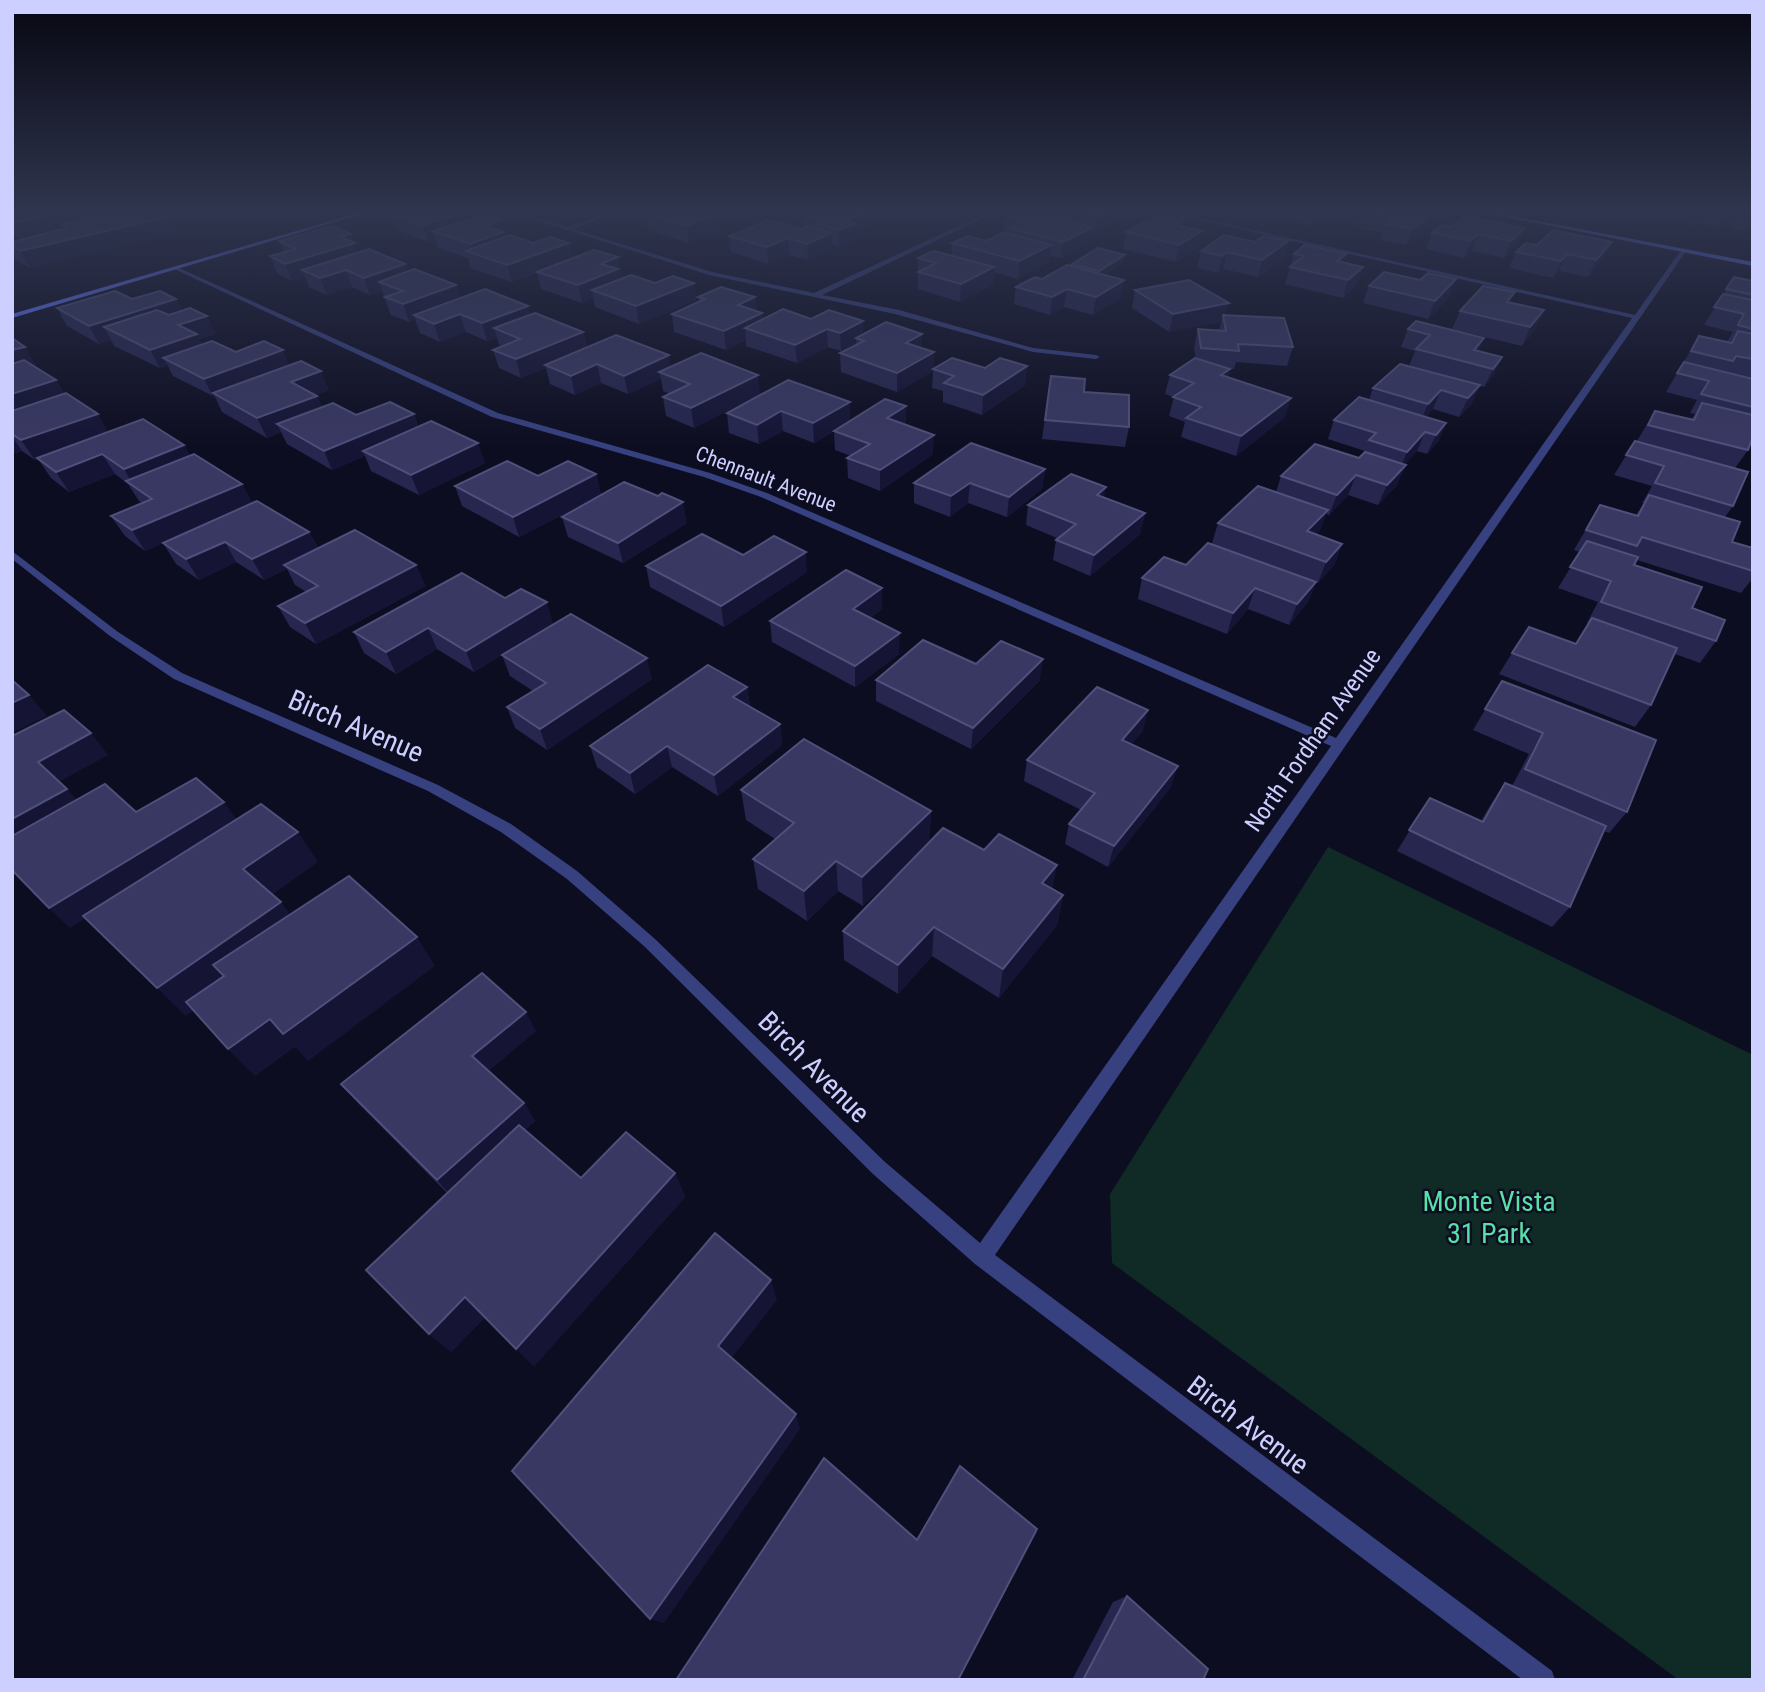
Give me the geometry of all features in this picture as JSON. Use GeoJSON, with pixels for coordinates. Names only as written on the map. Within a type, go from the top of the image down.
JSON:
{"type":"FeatureCollection","features":[{"type":"Feature","properties":{"kind":"main road"},"geometry":{"type":"LineString","coordinates":[[12,316],[97,291]]}},
{"type":"Feature","properties":{"kind":"street","name":"Chennault Avenue"},"geometry":{"type":"LineString","coordinates":[[225,291],[495,415],[707,475],[764,495],[1339,744]]}},
{"type":"Feature","properties":{"kind":"street"},"geometry":{"type":"LineString","coordinates":[[795,291],[896,312],[1033,350],[1096,357]]}},
{"type":"Feature","properties":{"kind":"street"},"geometry":{"type":"LineString","coordinates":[[815,295],[824,291]]}},
{"type":"Feature","properties":{"kind":"street"},"geometry":{"type":"LineString","coordinates":[[1520,291],[1636,317]]}},
{"type":"Feature","properties":{"kind":"street","name":"North Fordham Avenue"},"geometry":{"type":"LineString","coordinates":[[982,1257],[1655,291]]}},
{"type":"Feature","properties":{"kind":"street","name":"Birch Avenue"},"geometry":{"type":"LineString","coordinates":[[12,554],[114,634],[178,676],[433,788],[506,828],[572,874],[650,943],[879,1168],[982,1257],[1543,1680]]}},
{"type":"Feature","properties":{"kind":"green space","name":"Monte Vista 31 Park"},"geometry":{"type":"Polygon","coordinates":[[[1328,847],[1753,1055],[1753,1680],[1679,1680],[1112,1263],[1110,1194],[1328,847]]]}},
{"type":"Feature","properties":{"kind":"building"},"geometry":{"type":"Polygon","coordinates":[[[115,291],[132,299],[160,291],[176,299],[89,326],[57,308],[115,291]]]}},
{"type":"Feature","properties":{"kind":"building"},"geometry":{"type":"Polygon","coordinates":[[[403,291],[439,291],[403,304],[385,297],[403,291]]]}},
{"type":"Feature","properties":{"kind":"building"},"geometry":{"type":"Polygon","coordinates":[[[480,291],[490,291],[528,306],[482,323],[460,314],[434,324],[414,315],[480,291]]]}},
{"type":"Feature","properties":{"kind":"building"},"geometry":{"type":"Polygon","coordinates":[[[595,291],[674,291],[636,306],[595,291]]]}},
{"type":"Feature","properties":{"kind":"building"},"geometry":{"type":"Polygon","coordinates":[[[712,291],[734,291],[755,297],[738,305],[762,313],[724,331],[672,314],[705,299],[698,297],[712,291]]]}},
{"type":"Feature","properties":{"kind":"building"},"geometry":{"type":"Polygon","coordinates":[[[1030,291],[1063,291],[1052,297],[1030,291]]]}},
{"type":"Feature","properties":{"kind":"building"},"geometry":{"type":"Polygon","coordinates":[[[1074,291],[1106,291],[1096,297],[1074,291]]]}},
{"type":"Feature","properties":{"kind":"building"},"geometry":{"type":"Polygon","coordinates":[[[1137,291],[1208,291],[1229,303],[1173,314],[1137,291]]]}},
{"type":"Feature","properties":{"kind":"building"},"geometry":{"type":"Polygon","coordinates":[[[1391,291],[1445,291],[1435,301],[1391,291]]]}},
{"type":"Feature","properties":{"kind":"building"},"geometry":{"type":"Polygon","coordinates":[[[1478,291],[1515,292],[1507,302],[1544,310],[1530,327],[1460,311],[1478,291]]]}},
{"type":"Feature","properties":{"kind":"building"},"geometry":{"type":"Polygon","coordinates":[[[1735,291],[1753,291],[1753,295],[1735,291]]]}},
{"type":"Feature","properties":{"kind":"building"},"geometry":{"type":"Polygon","coordinates":[[[1723,294],[1753,300],[1753,329],[1738,325],[1744,314],[1714,307],[1723,294]]]}},
{"type":"Feature","properties":{"kind":"building"},"geometry":{"type":"Polygon","coordinates":[[[190,308],[207,316],[178,325],[197,334],[150,350],[104,327],[157,310],[169,315],[190,308]]]}},
{"type":"Feature","properties":{"kind":"building"},"geometry":{"type":"Polygon","coordinates":[[[783,309],[811,319],[829,310],[863,321],[840,333],[827,329],[795,345],[745,328],[783,309]]]}},
{"type":"Feature","properties":{"kind":"building"},"geometry":{"type":"Polygon","coordinates":[[[535,313],[583,332],[516,359],[493,350],[520,339],[494,328],[535,313]]]}},
{"type":"Feature","properties":{"kind":"building"},"geometry":{"type":"Polygon","coordinates":[[[1223,315],[1284,318],[1293,347],[1238,344],[1239,351],[1201,348],[1198,329],[1226,331],[1223,315]]]}},
{"type":"Feature","properties":{"kind":"building"},"geometry":{"type":"Polygon","coordinates":[[[1416,321],[1484,338],[1474,350],[1502,357],[1493,369],[1416,349],[1430,335],[1408,329],[1416,321]]]}},
{"type":"Feature","properties":{"kind":"building"},"geometry":{"type":"Polygon","coordinates":[[[886,322],[922,334],[906,343],[934,352],[897,373],[840,353],[864,341],[856,338],[886,322]]]}},
{"type":"Feature","properties":{"kind":"building"},"geometry":{"type":"Polygon","coordinates":[[[1738,331],[1753,334],[1753,359],[1736,356],[1733,361],[1691,351],[1699,336],[1732,343],[1738,331]]]}},
{"type":"Feature","properties":{"kind":"building"},"geometry":{"type":"Polygon","coordinates":[[[616,335],[669,355],[624,376],[597,364],[571,376],[545,365],[616,335]]]}},
{"type":"Feature","properties":{"kind":"building"},"geometry":{"type":"Polygon","coordinates":[[[12,338],[25,347],[12,350],[12,338]]]}},
{"type":"Feature","properties":{"kind":"building"},"geometry":{"type":"Polygon","coordinates":[[[212,341],[236,352],[264,341],[283,350],[204,379],[163,358],[212,341]]]}},
{"type":"Feature","properties":{"kind":"building"},"geometry":{"type":"Polygon","coordinates":[[[701,353],[758,375],[691,408],[663,397],[690,384],[659,372],[701,353]]]}},
{"type":"Feature","properties":{"kind":"building"},"geometry":{"type":"Polygon","coordinates":[[[952,358],[985,368],[1000,358],[1027,366],[983,395],[944,383],[954,376],[933,369],[952,358]]]}},
{"type":"Feature","properties":{"kind":"building"},"geometry":{"type":"Polygon","coordinates":[[[1195,358],[1230,369],[1221,375],[1291,398],[1241,436],[1186,418],[1201,407],[1173,397],[1194,383],[1170,375],[1195,358]]]}},
{"type":"Feature","properties":{"kind":"building"},"geometry":{"type":"Polygon","coordinates":[[[24,360],[56,380],[12,394],[12,364],[24,360]]]}},
{"type":"Feature","properties":{"kind":"building"},"geometry":{"type":"Polygon","coordinates":[[[301,361],[321,371],[291,382],[317,396],[257,418],[213,393],[301,361]]]}},
{"type":"Feature","properties":{"kind":"building"},"geometry":{"type":"Polygon","coordinates":[[[1684,362],[1753,379],[1753,407],[1701,394],[1709,381],[1677,373],[1684,362]]]}},
{"type":"Feature","properties":{"kind":"building"},"geometry":{"type":"Polygon","coordinates":[[[1400,364],[1480,385],[1468,398],[1441,390],[1428,404],[1373,388],[1400,364]]]}},
{"type":"Feature","properties":{"kind":"building"},"geometry":{"type":"Polygon","coordinates":[[[1051,376],[1085,379],[1084,392],[1129,395],[1129,427],[1045,420],[1051,376]]]}},
{"type":"Feature","properties":{"kind":"building"},"geometry":{"type":"Polygon","coordinates":[[[788,380],[850,402],[813,423],[781,411],[757,425],[727,413],[788,380]]]}},
{"type":"Feature","properties":{"kind":"building"},"geometry":{"type":"Polygon","coordinates":[[[66,393],[98,414],[21,440],[12,434],[12,411],[66,393]]]}},
{"type":"Feature","properties":{"kind":"building"},"geometry":{"type":"Polygon","coordinates":[[[1359,397],[1446,423],[1436,435],[1425,432],[1407,452],[1369,440],[1376,433],[1334,420],[1359,397]]]}},
{"type":"Feature","properties":{"kind":"building"},"geometry":{"type":"Polygon","coordinates":[[[885,399],[906,406],[887,418],[934,435],[880,470],[847,458],[870,444],[834,431],[885,399]]]}},
{"type":"Feature","properties":{"kind":"building"},"geometry":{"type":"Polygon","coordinates":[[[390,402],[414,414],[324,451],[277,424],[333,403],[356,415],[390,402]]]}},
{"type":"Feature","properties":{"kind":"building"},"geometry":{"type":"Polygon","coordinates":[[[1702,403],[1753,415],[1753,436],[1748,450],[1648,425],[1655,411],[1694,420],[1702,403]]]}},
{"type":"Feature","properties":{"kind":"building"},"geometry":{"type":"Polygon","coordinates":[[[143,419],[184,445],[124,469],[102,454],[56,472],[37,458],[143,419]]]}},
{"type":"Feature","properties":{"kind":"building"},"geometry":{"type":"Polygon","coordinates":[[[431,421],[478,443],[411,475],[363,451],[431,421]]]}},
{"type":"Feature","properties":{"kind":"building"},"geometry":{"type":"Polygon","coordinates":[[[1635,441],[1748,472],[1733,506],[1655,483],[1664,466],[1626,455],[1635,441]]]}},
{"type":"Feature","properties":{"kind":"building"},"geometry":{"type":"Polygon","coordinates":[[[971,443],[1045,469],[1009,497],[970,483],[951,496],[914,483],[971,443]]]}},
{"type":"Feature","properties":{"kind":"building"},"geometry":{"type":"Polygon","coordinates":[[[1315,444],[1359,458],[1365,452],[1406,465],[1387,485],[1356,475],[1337,495],[1281,476],[1315,444]]]}},
{"type":"Feature","properties":{"kind":"building"},"geometry":{"type":"Polygon","coordinates":[[[194,454],[242,484],[132,530],[111,516],[152,499],[126,481],[194,454]]]}},
{"type":"Feature","properties":{"kind":"building"},"geometry":{"type":"Polygon","coordinates":[[[507,461],[538,476],[568,461],[596,474],[513,517],[455,486],[507,461]]]}},
{"type":"Feature","properties":{"kind":"building"},"geometry":{"type":"Polygon","coordinates":[[[1071,474],[1106,487],[1097,495],[1145,513],[1094,555],[1056,540],[1076,524],[1028,505],[1071,474]]]}},
{"type":"Feature","properties":{"kind":"building"},"geometry":{"type":"Polygon","coordinates":[[[624,482],[658,496],[662,493],[683,502],[618,543],[562,517],[624,482]]]}},
{"type":"Feature","properties":{"kind":"building"},"geometry":{"type":"Polygon","coordinates":[[[1258,486],[1328,510],[1307,531],[1342,544],[1326,562],[1218,523],[1258,486]]]}},
{"type":"Feature","properties":{"kind":"building"},"geometry":{"type":"Polygon","coordinates":[[[1649,495],[1740,522],[1732,542],[1753,548],[1753,571],[1642,537],[1637,546],[1586,530],[1600,505],[1638,516],[1649,495]]]}},
{"type":"Feature","properties":{"kind":"building"},"geometry":{"type":"Polygon","coordinates":[[[257,501],[309,532],[252,559],[225,542],[186,559],[163,543],[257,501]]]}},
{"type":"Feature","properties":{"kind":"building"},"geometry":{"type":"Polygon","coordinates":[[[355,530],[416,565],[305,623],[278,606],[318,586],[284,565],[355,530]]]}},
{"type":"Feature","properties":{"kind":"building"},"geometry":{"type":"Polygon","coordinates":[[[702,534],[743,555],[774,536],[806,552],[721,606],[646,566],[702,534]]]}},
{"type":"Feature","properties":{"kind":"building"},"geometry":{"type":"Polygon","coordinates":[[[1587,541],[1638,557],[1634,565],[1702,587],[1692,608],[1725,620],[1716,641],[1601,602],[1611,581],[1570,567],[1587,541]]]}},
{"type":"Feature","properties":{"kind":"building"},"geometry":{"type":"Polygon","coordinates":[[[1208,543],[1316,582],[1297,604],[1255,588],[1233,613],[1142,578],[1164,557],[1186,565],[1208,543]]]}},
{"type":"Feature","properties":{"kind":"building"},"geometry":{"type":"Polygon","coordinates":[[[846,570],[882,588],[853,609],[900,633],[855,666],[770,621],[846,570]]]}},
{"type":"Feature","properties":{"kind":"building"},"geometry":{"type":"Polygon","coordinates":[[[462,573],[505,598],[521,589],[547,602],[466,651],[428,628],[386,652],[354,632],[462,573]]]}},
{"type":"Feature","properties":{"kind":"building"},"geometry":{"type":"Polygon","coordinates":[[[571,614],[647,658],[540,729],[507,707],[546,683],[502,655],[571,614]]]}},
{"type":"Feature","properties":{"kind":"building"},"geometry":{"type":"Polygon","coordinates":[[[1592,618],[1677,648],[1651,705],[1512,653],[1529,627],[1576,644],[1592,618]]]}},
{"type":"Feature","properties":{"kind":"building"},"geometry":{"type":"Polygon","coordinates":[[[923,640],[976,664],[1001,641],[1043,659],[973,728],[876,680],[923,640]]]}},
{"type":"Feature","properties":{"kind":"building"},"geometry":{"type":"Polygon","coordinates":[[[708,665],[747,687],[733,697],[780,724],[714,775],[667,746],[630,773],[590,746],[708,665]]]}},
{"type":"Feature","properties":{"kind":"building"},"geometry":{"type":"Polygon","coordinates":[[[12,680],[29,695],[12,703],[12,680]]]}},
{"type":"Feature","properties":{"kind":"building"},"geometry":{"type":"Polygon","coordinates":[[[1502,681],[1656,740],[1627,812],[1525,769],[1543,733],[1485,709],[1502,681]]]}},
{"type":"Feature","properties":{"kind":"building"},"geometry":{"type":"Polygon","coordinates":[[[1097,687],[1148,710],[1122,740],[1178,766],[1114,846],[1069,824],[1095,793],[1027,760],[1097,687]]]}},
{"type":"Feature","properties":{"kind":"building"},"geometry":{"type":"Polygon","coordinates":[[[64,710],[91,733],[38,762],[67,789],[12,819],[12,736],[64,710]]]}},
{"type":"Feature","properties":{"kind":"building"},"geometry":{"type":"Polygon","coordinates":[[[804,739],[931,811],[862,877],[836,861],[804,891],[753,859],[794,823],[741,790],[804,739]]]}},
{"type":"Feature","properties":{"kind":"building"},"geometry":{"type":"Polygon","coordinates":[[[196,778],[224,802],[49,908],[12,870],[12,836],[105,784],[136,812],[196,778]]]}},
{"type":"Feature","properties":{"kind":"building"},"geometry":{"type":"Polygon","coordinates":[[[1505,783],[1606,826],[1570,907],[1409,830],[1430,798],[1483,822],[1505,783]]]}},
{"type":"Feature","properties":{"kind":"building"},"geometry":{"type":"Polygon","coordinates":[[[261,804],[298,832],[243,869],[281,902],[157,988],[83,916],[261,804]]]}},
{"type":"Feature","properties":{"kind":"building"},"geometry":{"type":"Polygon","coordinates":[[[943,828],[984,850],[999,834],[1057,865],[1042,883],[1063,895],[1003,969],[934,927],[898,965],[843,931],[943,828]]]}},
{"type":"Feature","properties":{"kind":"building"},"geometry":{"type":"Polygon","coordinates":[[[349,876],[417,937],[283,1034],[270,1019],[228,1049],[186,1002],[224,976],[213,965],[349,876]]]}},
{"type":"Feature","properties":{"kind":"building"},"geometry":{"type":"Polygon","coordinates":[[[482,973],[526,1012],[472,1056],[524,1103],[437,1180],[341,1084],[482,973]]]}},
{"type":"Feature","properties":{"kind":"building"},"geometry":{"type":"Polygon","coordinates":[[[519,1125],[581,1178],[626,1132],[675,1173],[516,1349],[465,1297],[429,1334],[366,1270],[519,1125]]]}},
{"type":"Feature","properties":{"kind":"building"},"geometry":{"type":"Polygon","coordinates":[[[715,1233],[771,1280],[718,1346],[796,1414],[650,1619],[512,1471],[715,1233]]]}},
{"type":"Feature","properties":{"kind":"building"},"geometry":{"type":"Polygon","coordinates":[[[824,1458],[917,1540],[960,1466],[1037,1529],[958,1680],[676,1680],[824,1458]]]}},
{"type":"Feature","properties":{"kind":"building"},"geometry":{"type":"Polygon","coordinates":[[[1127,1596],[1208,1669],[1203,1680],[1083,1680],[1127,1596]]]}}]}
